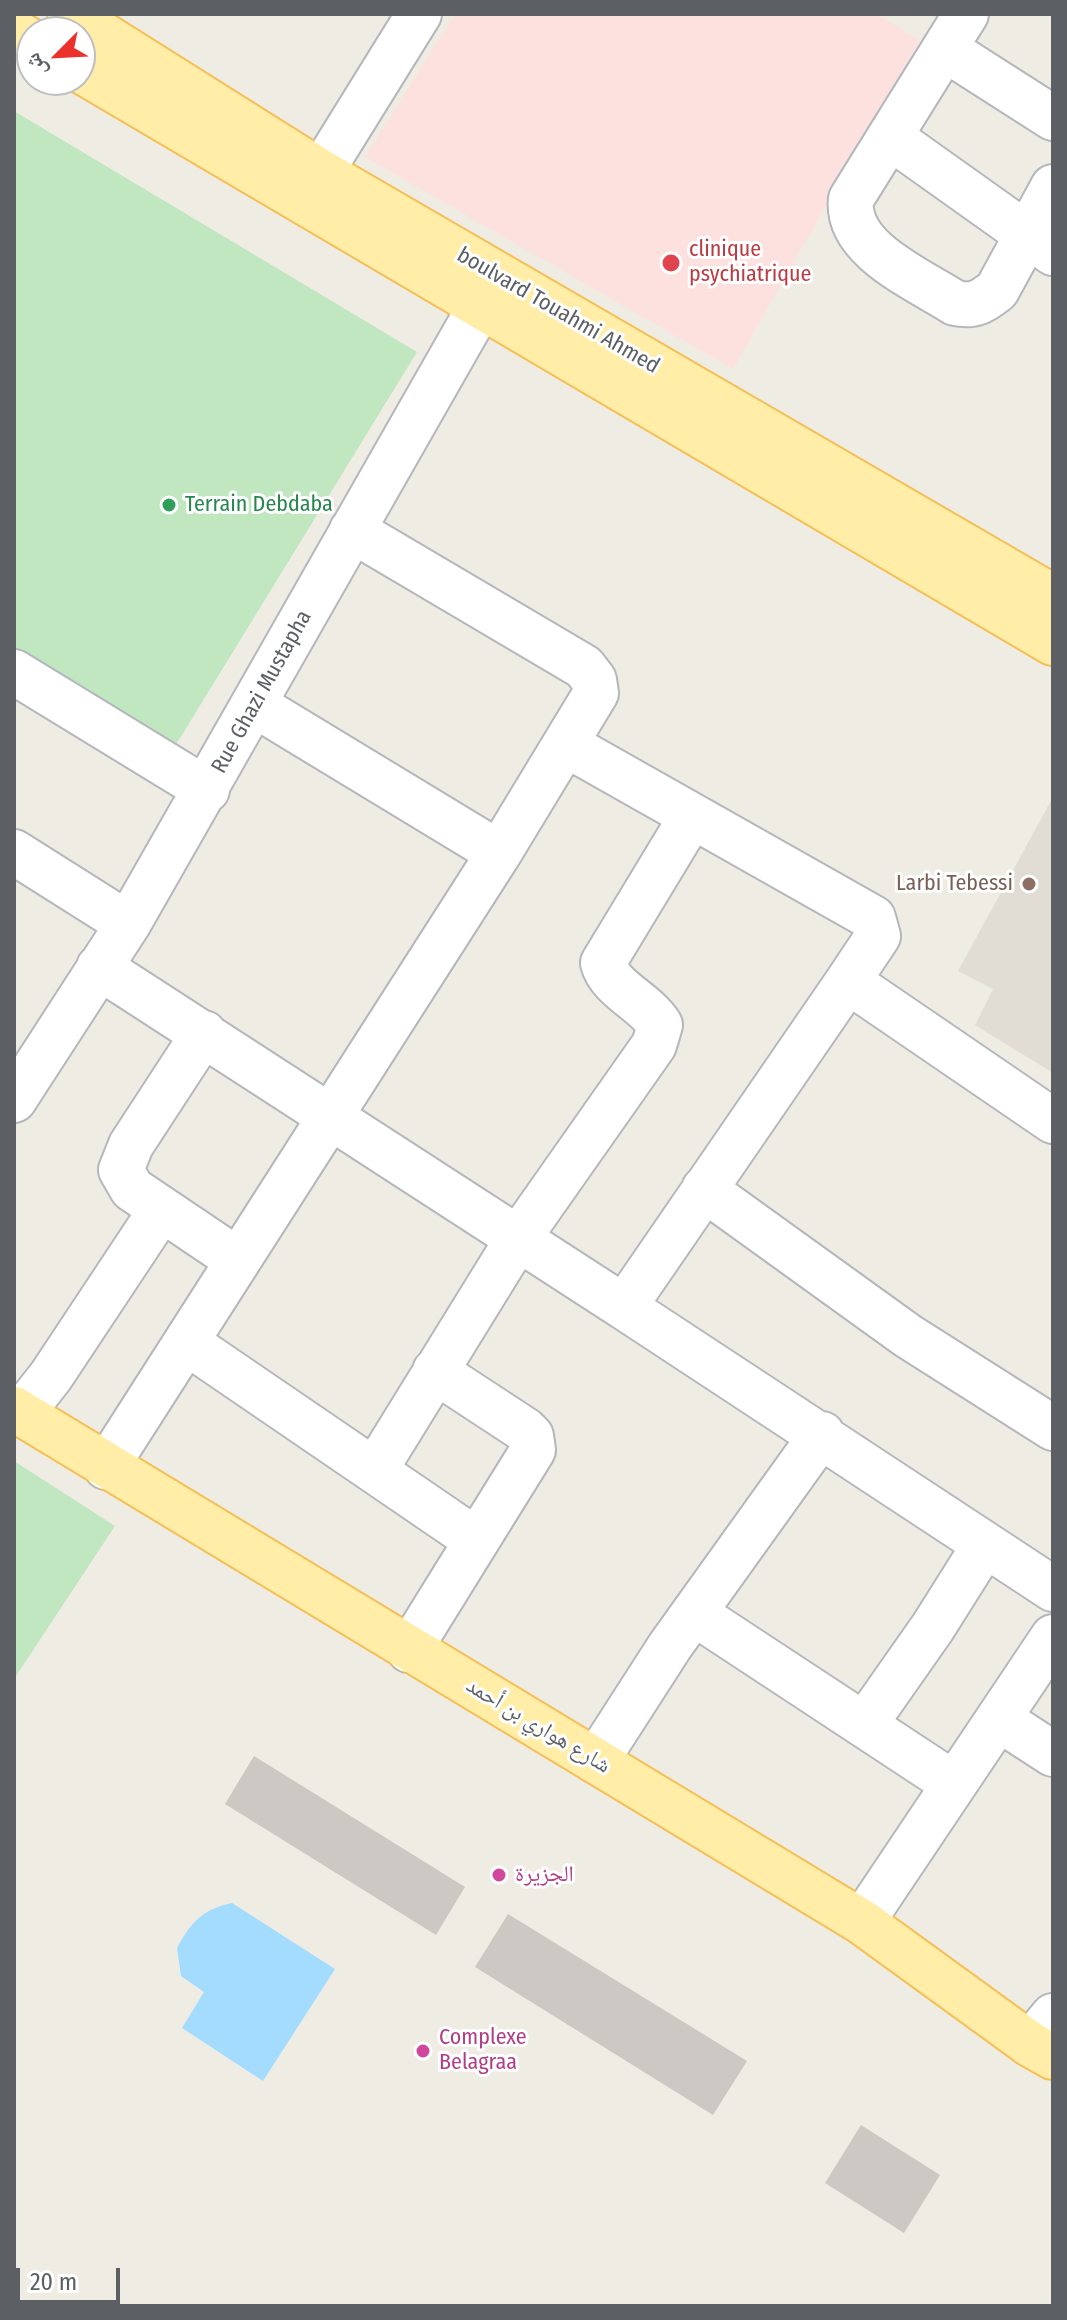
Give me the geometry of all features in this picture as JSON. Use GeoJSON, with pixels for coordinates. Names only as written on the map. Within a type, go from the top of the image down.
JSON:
{"type":"FeatureCollection","features":[{"type":"Feature","properties":{"kind":"main road","name":"boulvard Touahmi Ahmed"},"geometry":{"type":"LineString","coordinates":[[70,14],[321,172],[488,291],[1053,643]]}},
{"type":"Feature","properties":{"kind":"main road","name":"boulvard Touahmi Ahmed"},"geometry":{"type":"LineString","coordinates":[[96,79],[1053,597]]}},
{"type":"Feature","properties":{"kind":"main road","name":"شارع هواري بن أحمد"},"geometry":{"type":"LineString","coordinates":[[18,1412],[862,1922],[1045,2039]]}},
{"type":"Feature","properties":{"kind":"street"},"geometry":{"type":"LineString","coordinates":[[321,172],[410,17]]}},
{"type":"Feature","properties":{"kind":"street"},"geometry":{"type":"LineString","coordinates":[[1053,118],[956,32],[851,199],[849,214],[853,227],[875,251],[955,303],[969,306],[983,302],[997,290],[1040,244],[1053,187]]}},
{"type":"Feature","properties":{"kind":"street"},"geometry":{"type":"LineString","coordinates":[[890,137],[1040,244]]}},
{"type":"Feature","properties":{"kind":"street","name":"Rue Ghazi Mustapha"},"geometry":{"type":"LineString","coordinates":[[14,1100],[128,924],[207,790],[488,291]]}},
{"type":"Feature","properties":{"kind":"street"},"geometry":{"type":"LineString","coordinates":[[106,1467],[236,1259],[330,1119],[499,853],[596,693],[594,680],[584,667],[352,530]]}},
{"type":"Feature","properties":{"kind":"street"},"geometry":{"type":"LineString","coordinates":[[14,672],[207,790]]}},
{"type":"Feature","properties":{"kind":"street"},"geometry":{"type":"LineString","coordinates":[[255,705],[499,853]]}},
{"type":"Feature","properties":{"kind":"street"},"geometry":{"type":"LineString","coordinates":[[567,745],[873,918],[878,936],[624,1307]]}},
{"type":"Feature","properties":{"kind":"street"},"geometry":{"type":"LineString","coordinates":[[375,1470],[517,1240],[659,1034],[660,1025],[652,1013],[608,976],[603,963],[692,816]]}},
{"type":"Feature","properties":{"kind":"street"},"geometry":{"type":"LineString","coordinates":[[14,852],[128,924]]}},
{"type":"Feature","properties":{"kind":"street"},"geometry":{"type":"LineString","coordinates":[[99,967],[517,1240],[822,1434],[984,1546],[1053,1589]]}},
{"type":"Feature","properties":{"kind":"street"},"geometry":{"type":"LineString","coordinates":[[848,981],[1053,1121]]}},
{"type":"Feature","properties":{"kind":"street"},"geometry":{"type":"LineString","coordinates":[[204,1033],[131,1145],[121,1170],[132,1189],[236,1259]]}},
{"type":"Feature","properties":{"kind":"street"},"geometry":{"type":"LineString","coordinates":[[704,1189],[908,1336],[1053,1428]]}},
{"type":"Feature","properties":{"kind":"street"},"geometry":{"type":"LineString","coordinates":[[18,1412],[51,1376],[161,1210]]}},
{"type":"Feature","properties":{"kind":"street"},"geometry":{"type":"LineString","coordinates":[[186,1342],[476,1540]]}},
{"type":"Feature","properties":{"kind":"street"},"geometry":{"type":"LineString","coordinates":[[409,1650],[522,1469],[534,1443],[525,1430],[435,1371]]}},
{"type":"Feature","properties":{"kind":"street"},"geometry":{"type":"LineString","coordinates":[[596,1761],[694,1613],[822,1434]]}},
{"type":"Feature","properties":{"kind":"street"},"geometry":{"type":"LineString","coordinates":[[865,1724],[933,1627],[984,1546]]}},
{"type":"Feature","properties":{"kind":"street"},"geometry":{"type":"LineString","coordinates":[[694,1613],[954,1784]]}},
{"type":"Feature","properties":{"kind":"street"},"geometry":{"type":"LineString","coordinates":[[862,1922],[1053,1637]]}},
{"type":"Feature","properties":{"kind":"street"},"geometry":{"type":"LineString","coordinates":[[999,1719],[1053,1754]]}},
{"type":"Feature","properties":{"kind":"shaded area","name":"clinique psychiatrique"},"geometry":{"type":"Polygon","coordinates":[[[455,14],[876,14],[920,40],[733,369],[365,157],[455,14]]]}},
{"type":"Feature","properties":{"kind":"shaded area","name":"Larbi Tebessi"},"geometry":{"type":"Polygon","coordinates":[[[1053,797],[1053,1073],[975,1025],[993,989],[958,971],[1053,797]]]}},
{"type":"Feature","properties":{"kind":"green space","name":"Terrain Debdaba"},"geometry":{"type":"Polygon","coordinates":[[[14,111],[417,352],[169,756],[14,659],[14,111]]]}},
{"type":"Feature","properties":{"kind":"green space"},"geometry":{"type":"Polygon","coordinates":[[[14,1461],[115,1526],[14,1679],[14,1461]]]}},
{"type":"Feature","properties":{"kind":"water"},"geometry":{"type":"Polygon","coordinates":[[[232,1903],[335,1969],[263,2081],[182,2028],[204,1992],[181,1976],[177,1948],[199,1918],[213,1909],[232,1903]]]}},
{"type":"Feature","properties":{"kind":"building"},"geometry":{"type":"Polygon","coordinates":[[[254,1756],[465,1887],[436,1935],[225,1804],[254,1756]]]}},
{"type":"Feature","properties":{"kind":"building"},"geometry":{"type":"Polygon","coordinates":[[[508,1914],[747,2061],[713,2115],[475,1967],[508,1914]]]}},
{"type":"Feature","properties":{"kind":"building"},"geometry":{"type":"Polygon","coordinates":[[[861,2125],[940,2175],[904,2233],[825,2183],[861,2125]]]}},
{"type":"Feature","properties":{"kind":"place","name":"clinique psychiatrique"},"geometry":{"type":"Point","coordinates":[671,263]}},
{"type":"Feature","properties":{"kind":"place","name":"Terrain Debdaba"},"geometry":{"type":"Point","coordinates":[169,505]}},
{"type":"Feature","properties":{"kind":"place","name":"Larbi Tebessi"},"geometry":{"type":"Point","coordinates":[1029,884]}},
{"type":"Feature","properties":{"kind":"place","name":"الجزيرة"},"geometry":{"type":"Point","coordinates":[499,1875]}},
{"type":"Feature","properties":{"kind":"place","name":"Complexe Belagraa"},"geometry":{"type":"Point","coordinates":[423,2051]}}]}
